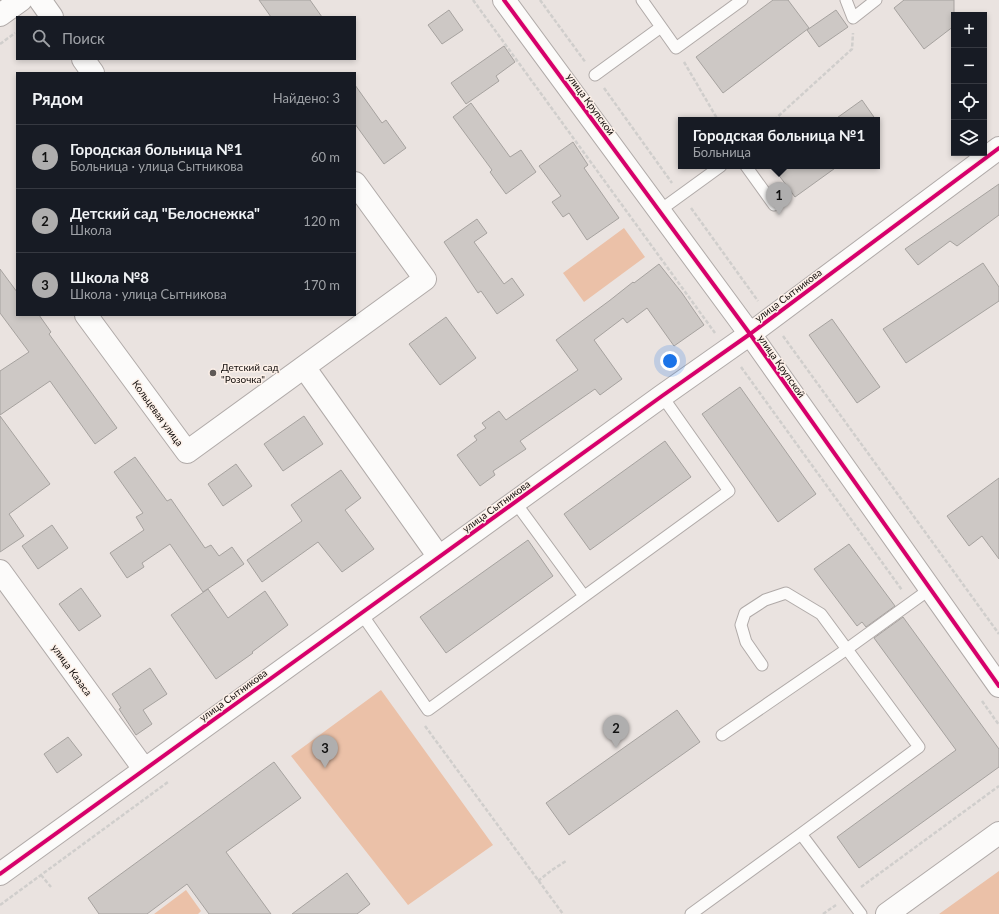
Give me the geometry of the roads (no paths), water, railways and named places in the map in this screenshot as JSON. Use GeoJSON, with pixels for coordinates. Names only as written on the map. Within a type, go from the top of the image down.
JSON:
{"type":"FeatureCollection","features":[{"type":"Feature","properties":{"kind":"street"},"geometry":{"type":"LineString","coordinates":[[0,15],[21,0]]}},
{"type":"Feature","properties":{"kind":"street"},"geometry":{"type":"LineString","coordinates":[[40,0],[51,16]]}},
{"type":"Feature","properties":{"kind":"street","name":"улица Крупской"},"geometry":{"type":"LineString","coordinates":[[504,0],[750,334],[999,686]]}},
{"type":"Feature","properties":{"kind":"street"},"geometry":{"type":"LineString","coordinates":[[84,60],[92,72]]}},
{"type":"Feature","properties":{"kind":"street","name":"улица Сытникова"},"geometry":{"type":"LineString","coordinates":[[0,874],[750,334],[999,148]]}},
{"type":"Feature","properties":{"kind":"street","name":"Кольцевая улица"},"geometry":{"type":"LineString","coordinates":[[87,316],[187,452],[425,279],[356,185]]}},
{"type":"Feature","properties":{"kind":"street"},"geometry":{"type":"LineString","coordinates":[[304,367],[440,557]]}},
{"type":"Feature","properties":{"kind":"street","name":"улица Казаса"},"geometry":{"type":"LineString","coordinates":[[0,571],[144,769]]}},
{"type":"Feature","properties":{"kind":"street"},"geometry":{"type":"LineString","coordinates":[[886,914],[999,833]]}},
{"type":"Feature","properties":{"kind":"lane"},"geometry":{"type":"LineString","coordinates":[[642,0],[676,48],[742,0]]}},
{"type":"Feature","properties":{"kind":"lane"},"geometry":{"type":"LineString","coordinates":[[846,0],[853,18],[876,0]]}},
{"type":"Feature","properties":{"kind":"lane"},"geometry":{"type":"LineString","coordinates":[[595,76],[661,27]]}},
{"type":"Feature","properties":{"kind":"lane"},"geometry":{"type":"LineString","coordinates":[[659,211],[717,169]]}},
{"type":"Feature","properties":{"kind":"lane"},"geometry":{"type":"LineString","coordinates":[[748,169],[774,205]]}},
{"type":"Feature","properties":{"kind":"lane"},"geometry":{"type":"LineString","coordinates":[[361,613],[428,710],[728,491],[662,396]]}},
{"type":"Feature","properties":{"kind":"lane"},"geometry":{"type":"LineString","coordinates":[[515,502],[584,596]]}},
{"type":"Feature","properties":{"kind":"lane"},"geometry":{"type":"LineString","coordinates":[[722,735],[848,649],[930,590]]}},
{"type":"Feature","properties":{"kind":"lane"},"geometry":{"type":"LineString","coordinates":[[691,914],[920,747],[821,614],[786,593],[764,600],[745,613],[742,625],[746,642],[762,665]]}},
{"type":"Feature","properties":{"kind":"lane"},"geometry":{"type":"LineString","coordinates":[[801,834],[861,914]]}},
{"type":"Feature","properties":{"kind":"place","name":"Городская больница №1"},"geometry":{"type":"Point","coordinates":[779,215]}},
{"type":"Feature","properties":{"kind":"place","name":"Детский сад \"Розочка\""},"geometry":{"type":"Point","coordinates":[213,373]}},
{"type":"Feature","properties":{"kind":"place","name":"Детский сад \"Белоснежка\""},"geometry":{"type":"Point","coordinates":[616,748]}},
{"type":"Feature","properties":{"kind":"place","name":"Школа №8"},"geometry":{"type":"Point","coordinates":[325,768]}}]}
